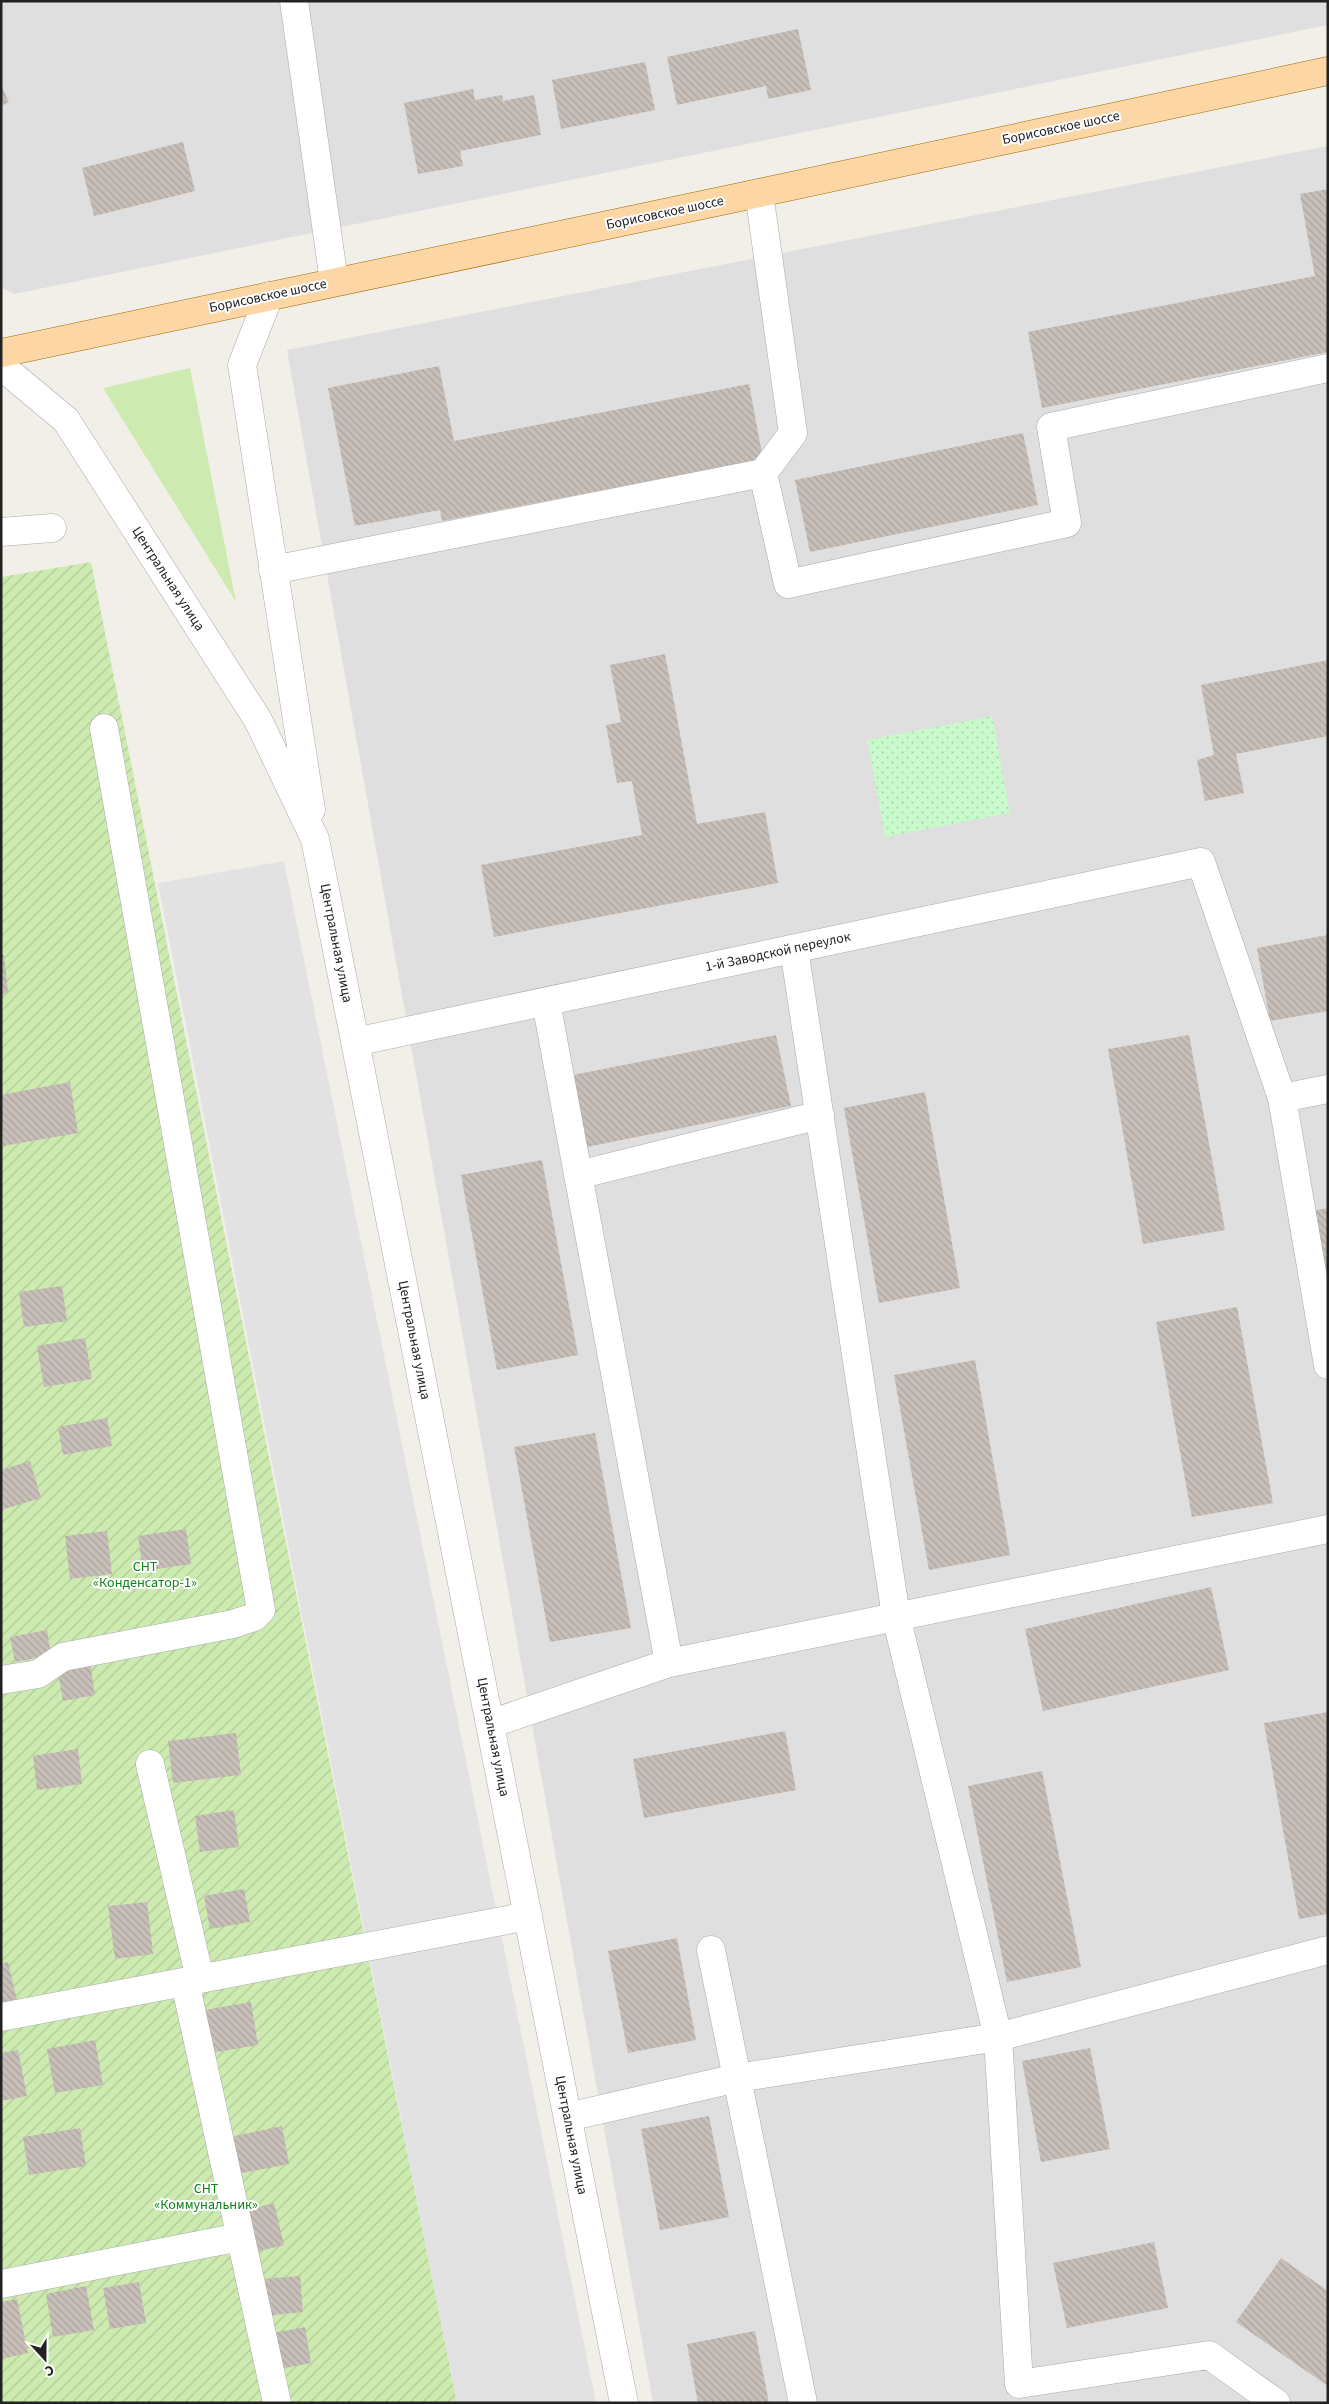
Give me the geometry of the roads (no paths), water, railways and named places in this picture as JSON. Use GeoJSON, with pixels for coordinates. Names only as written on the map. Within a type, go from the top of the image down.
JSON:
{"type":"FeatureCollection","features":[{"type":"Feature","properties":{"kind":"main road","name":"Борисовское шоссе"},"geometry":{"type":"LineString","coordinates":[[1,352],[1328,71]]}},
{"type":"Feature","properties":{"kind":"street"},"geometry":{"type":"LineString","coordinates":[[294,1],[334,281]]}},
{"type":"Feature","properties":{"kind":"street"},"geometry":{"type":"LineString","coordinates":[[274,570],[762,473],[794,433],[759,193]]}},
{"type":"Feature","properties":{"kind":"street"},"geometry":{"type":"LineString","coordinates":[[270,296],[242,365],[315,839]]}},
{"type":"Feature","properties":{"kind":"street","name":"Центральная улица"},"geometry":{"type":"LineString","coordinates":[[1,366],[66,420],[258,720],[315,839],[624,2403]]}},
{"type":"Feature","properties":{"kind":"street"},"geometry":{"type":"LineString","coordinates":[[762,473],[788,584],[1067,524],[1051,427],[1328,368]]}},
{"type":"Feature","properties":{"kind":"street"},"geometry":{"type":"LineString","coordinates":[[1,532],[52,528]]}},
{"type":"Feature","properties":{"kind":"street"},"geometry":{"type":"LineString","coordinates":[[1,1680],[38,1674],[63,1657],[233,1624],[254,1617],[261,1610],[104,728]]}},
{"type":"Feature","properties":{"kind":"street","name":"1-й Заводской переулок"},"geometry":{"type":"LineString","coordinates":[[355,1042],[1201,862],[1282,1098]]}},
{"type":"Feature","properties":{"kind":"street"},"geometry":{"type":"LineString","coordinates":[[794,949],[896,1616],[998,2036],[1019,2384],[1209,2355],[1276,2403]]}},
{"type":"Feature","properties":{"kind":"street"},"geometry":{"type":"LineString","coordinates":[[546,1002],[669,1663]]}},
{"type":"Feature","properties":{"kind":"street"},"geometry":{"type":"LineString","coordinates":[[1328,1089],[1282,1098],[1328,1365]]}},
{"type":"Feature","properties":{"kind":"street"},"geometry":{"type":"LineString","coordinates":[[578,1175],[820,1115]]}},
{"type":"Feature","properties":{"kind":"street"},"geometry":{"type":"LineString","coordinates":[[490,1724],[669,1663],[1328,1530]]}},
{"type":"Feature","properties":{"kind":"street"},"geometry":{"type":"LineString","coordinates":[[150,1764],[240,2237],[276,2403]]}},
{"type":"Feature","properties":{"kind":"street"},"geometry":{"type":"LineString","coordinates":[[1,2017],[528,1916]]}},
{"type":"Feature","properties":{"kind":"street"},"geometry":{"type":"LineString","coordinates":[[711,1950],[803,2403]]}},
{"type":"Feature","properties":{"kind":"street"},"geometry":{"type":"LineString","coordinates":[[568,2117],[737,2078],[998,2036],[1328,1950]]}},
{"type":"Feature","properties":{"kind":"street"},"geometry":{"type":"LineString","coordinates":[[1,2284],[240,2237]]}},
{"type":"Feature","properties":{"kind":"park label","name":"СНТ «Конденсатор-1»"},"geometry":{"type":"Point","coordinates":[145,1575]}},
{"type":"Feature","properties":{"kind":"park label","name":"СНТ «Коммунальник»"},"geometry":{"type":"Point","coordinates":[206,2198]}}]}
